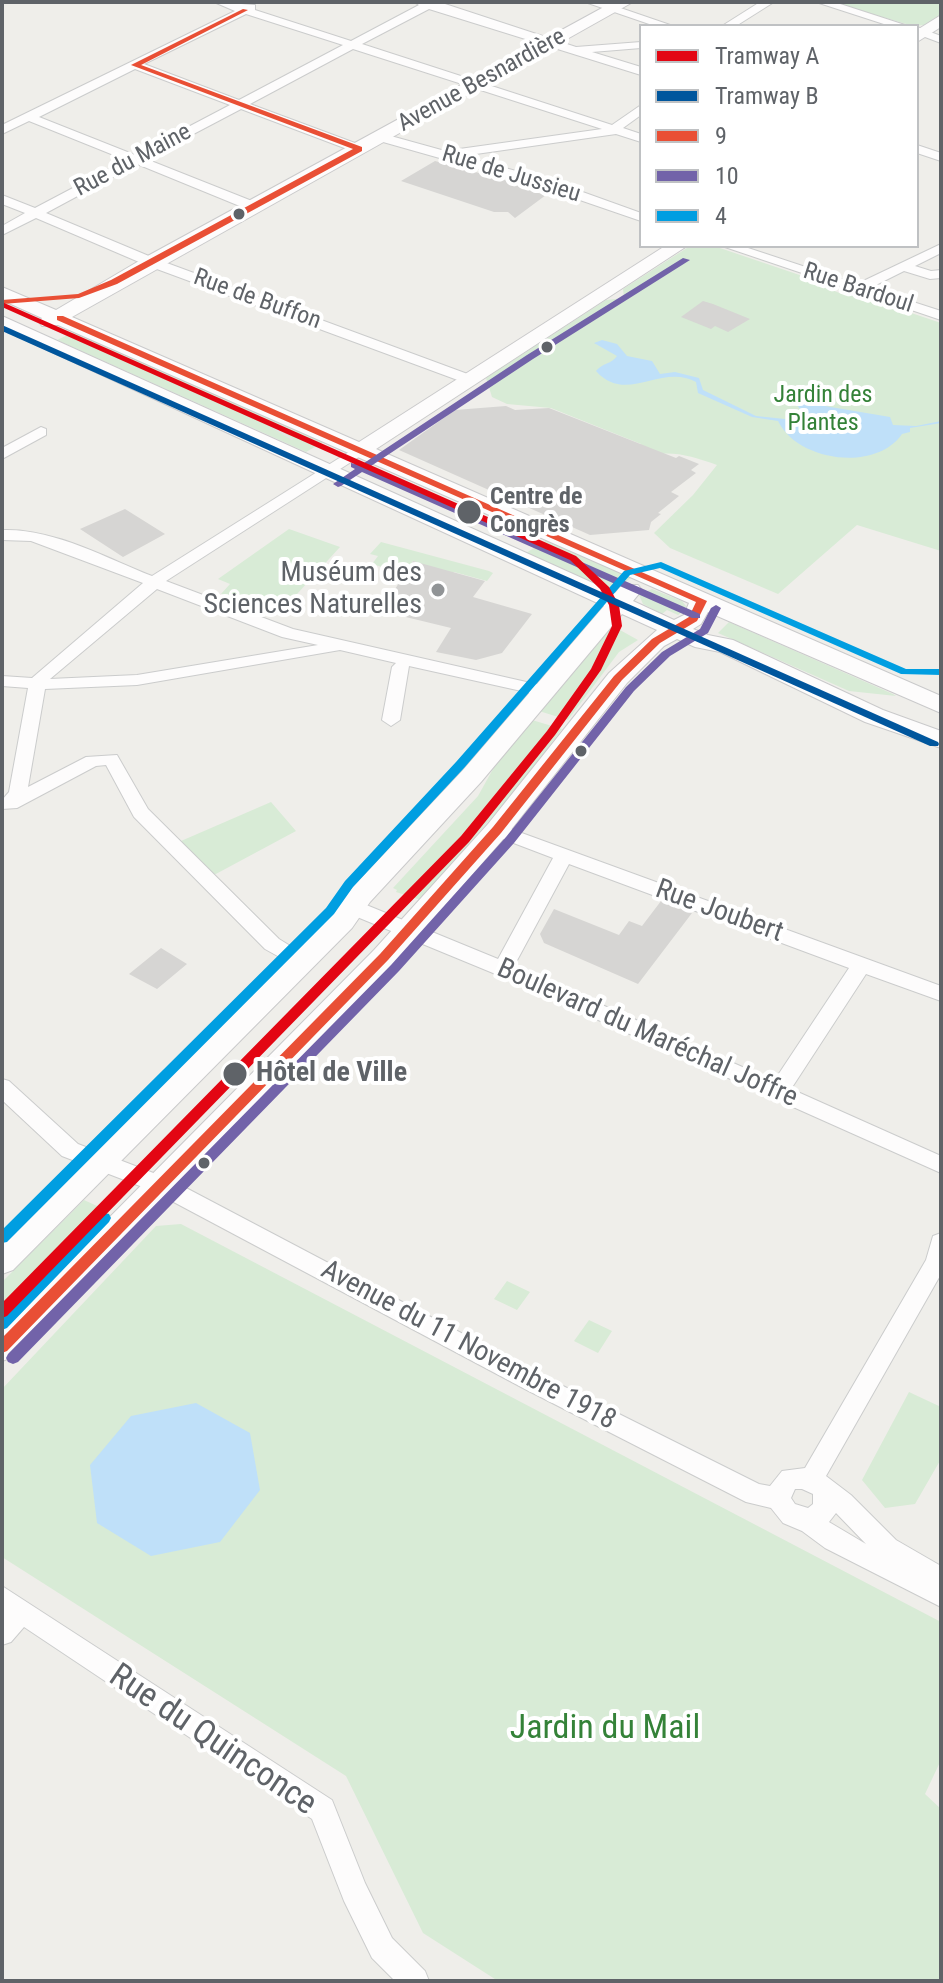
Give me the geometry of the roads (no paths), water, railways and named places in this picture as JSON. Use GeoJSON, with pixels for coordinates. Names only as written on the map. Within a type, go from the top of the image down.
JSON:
{"type":"FeatureCollection","features":[{"type":"Feature","properties":{"kind":"main road","name":"Avenue Besnardière"},"geometry":{"type":"LineString","coordinates":[[114,282],[477,86],[619,5]]}},
{"type":"Feature","properties":{"kind":"main road"},"geometry":{"type":"LineString","coordinates":[[919,32],[941,20]]}},
{"type":"Feature","properties":{"kind":"main road"},"geometry":{"type":"LineString","coordinates":[[360,450],[675,248]]}},
{"type":"Feature","properties":{"kind":"main road"},"geometry":{"type":"LineString","coordinates":[[8,299],[79,296],[114,282]]}},
{"type":"Feature","properties":{"kind":"main road"},"geometry":{"type":"LineString","coordinates":[[8,324],[38,326],[60,318],[114,282]]}},
{"type":"Feature","properties":{"kind":"main road"},"geometry":{"type":"LineString","coordinates":[[8,299],[60,318],[902,688],[940,700]]}},
{"type":"Feature","properties":{"kind":"main road"},"geometry":{"type":"LineString","coordinates":[[8,324],[625,602],[703,642],[725,645],[874,716],[941,740]]}},
{"type":"Feature","properties":{"kind":"main road"},"geometry":{"type":"LineString","coordinates":[[2,1261],[301,962],[472,776],[636,586],[656,580]]}},
{"type":"Feature","properties":{"kind":"main road"},"geometry":{"type":"LineString","coordinates":[[583,585],[596,602],[602,622]]}},
{"type":"Feature","properties":{"kind":"main road"},"geometry":{"type":"LineString","coordinates":[[2,1347],[409,931],[497,830],[618,678],[656,641],[693,619],[702,601]]}},
{"type":"Feature","properties":{"kind":"main road"},"geometry":{"type":"LineString","coordinates":[[841,700],[940,700]]}},
{"type":"Feature","properties":{"kind":"street"},"geometry":{"type":"LineString","coordinates":[[220,2],[639,137]]}},
{"type":"Feature","properties":{"kind":"street"},"geometry":{"type":"LineString","coordinates":[[2,130],[262,2]]}},
{"type":"Feature","properties":{"kind":"street"},"geometry":{"type":"LineString","coordinates":[[591,2],[619,5],[662,24]]}},
{"type":"Feature","properties":{"kind":"street"},"geometry":{"type":"LineString","coordinates":[[731,24],[768,2]]}},
{"type":"Feature","properties":{"kind":"street"},"geometry":{"type":"LineString","coordinates":[[822,2],[895,24]]}},
{"type":"Feature","properties":{"kind":"street"},"geometry":{"type":"LineString","coordinates":[[427,3],[639,70]]}},
{"type":"Feature","properties":{"kind":"street","name":"Rue du Maine"},"geometry":{"type":"LineString","coordinates":[[2,231],[427,3]]}},
{"type":"Feature","properties":{"kind":"street"},"geometry":{"type":"LineString","coordinates":[[919,33],[941,32]]}},
{"type":"Feature","properties":{"kind":"street"},"geometry":{"type":"LineString","coordinates":[[919,33],[941,40]]}},
{"type":"Feature","properties":{"kind":"street"},"geometry":{"type":"LineString","coordinates":[[574,51],[639,45]]}},
{"type":"Feature","properties":{"kind":"street"},"geometry":{"type":"LineString","coordinates":[[135,65],[359,149]]}},
{"type":"Feature","properties":{"kind":"street"},"geometry":{"type":"LineString","coordinates":[[449,154],[617,130],[639,111]]}},
{"type":"Feature","properties":{"kind":"street"},"geometry":{"type":"LineString","coordinates":[[29,117],[252,206]]}},
{"type":"Feature","properties":{"kind":"street","name":"Rue de Jussieu"},"geometry":{"type":"LineString","coordinates":[[380,137],[449,154],[639,216]]}},
{"type":"Feature","properties":{"kind":"street"},"geometry":{"type":"LineString","coordinates":[[919,150],[941,157]]}},
{"type":"Feature","properties":{"kind":"street","name":"Rue de Buffon"},"geometry":{"type":"LineString","coordinates":[[2,199],[151,262],[468,379]]}},
{"type":"Feature","properties":{"kind":"street","name":"Rue Bardoul"},"geometry":{"type":"LineString","coordinates":[[735,248],[941,316]]}},
{"type":"Feature","properties":{"kind":"street"},"geometry":{"type":"LineString","coordinates":[[857,289],[941,248]]}},
{"type":"Feature","properties":{"kind":"street"},"geometry":{"type":"LineString","coordinates":[[902,266],[930,275],[941,274]]}},
{"type":"Feature","properties":{"kind":"street"},"geometry":{"type":"LineString","coordinates":[[2,454],[41,432]]}},
{"type":"Feature","properties":{"kind":"street"},"geometry":{"type":"LineString","coordinates":[[7,806],[18,792],[38,682],[154,582],[360,450]]}},
{"type":"Feature","properties":{"kind":"street"},"geometry":{"type":"LineString","coordinates":[[2,535],[30,535],[288,633],[544,691]]}},
{"type":"Feature","properties":{"kind":"street"},"geometry":{"type":"LineString","coordinates":[[275,658],[285,645],[288,633]]}},
{"type":"Feature","properties":{"kind":"street"},"geometry":{"type":"LineString","coordinates":[[2,681],[59,685],[137,680],[349,646]]}},
{"type":"Feature","properties":{"kind":"street"},"geometry":{"type":"LineString","coordinates":[[391,720],[401,667]]}},
{"type":"Feature","properties":{"kind":"street"},"geometry":{"type":"LineString","coordinates":[[7,806],[92,761],[109,758],[118,766],[141,813],[272,944],[301,962]]}},
{"type":"Feature","properties":{"kind":"street","name":"Rue Joubert"},"geometry":{"type":"LineString","coordinates":[[497,830],[941,994]]}},
{"type":"Feature","properties":{"kind":"street"},"geometry":{"type":"LineString","coordinates":[[502,969],[565,854]]}},
{"type":"Feature","properties":{"kind":"street","name":"Boulevard du Maréchal Joffre"},"geometry":{"type":"LineString","coordinates":[[352,907],[502,969],[941,1165]]}},
{"type":"Feature","properties":{"kind":"street"},"geometry":{"type":"LineString","coordinates":[[778,1092],[861,965]]}},
{"type":"Feature","properties":{"kind":"street","name":"Avenue du 11 Novembre 1918"},"geometry":{"type":"LineString","coordinates":[[2,1087],[70,1150],[161,1185],[531,1381],[755,1494],[779,1499]]}},
{"type":"Feature","properties":{"kind":"street"},"geometry":{"type":"LineString","coordinates":[[807,1520],[822,1514],[826,1507],[818,1485],[940,1255]]}},
{"type":"Feature","properties":{"kind":"street"},"geometry":{"type":"LineString","coordinates":[[941,1579],[889,1549],[846,1506],[818,1485],[795,1478],[783,1485],[779,1499],[786,1512],[807,1520],[834,1540],[941,1595]]}},
{"type":"Feature","properties":{"kind":"street"},"geometry":{"type":"LineString","coordinates":[[2,1633],[12,1605]]}},
{"type":"Feature","properties":{"kind":"street","name":"Rue du Quinconce"},"geometry":{"type":"LineString","coordinates":[[12,1605],[322,1810],[354,1891],[382,1948],[415,1981]]}},
{"type":"Feature","properties":{"kind":"water"},"geometry":{"type":"Polygon","coordinates":[[[602,340],[617,344],[627,356],[652,361],[660,374],[675,372],[699,378],[703,390],[756,416],[804,421],[805,416],[797,405],[807,403],[890,417],[893,425],[941,423],[910,428],[910,432],[902,434],[890,446],[874,454],[838,457],[819,453],[802,446],[788,435],[778,421],[752,417],[698,393],[696,382],[683,377],[632,384],[607,380],[596,371],[617,356],[594,343],[602,340]]]}},
{"type":"Feature","properties":{"kind":"water"},"geometry":{"type":"Polygon","coordinates":[[[196,1403],[250,1433],[260,1490],[220,1542],[151,1556],[97,1523],[90,1465],[131,1416],[196,1403]]]}},
{"type":"Feature","properties":{"kind":"tram line","name":"A"},"geometry":{"type":"LineString","coordinates":[[2,304],[573,558],[604,587],[614,605],[617,626],[596,670],[551,733],[465,839],[2,1312]]}},
{"type":"Feature","properties":{"kind":"tram line","name":"B"},"geometry":{"type":"LineString","coordinates":[[2,328],[934,744]]}},
{"type":"Feature","properties":{"kind":"tram line"},"geometry":{"type":"LineString","coordinates":[[254,416],[292,439]]}},
{"type":"Feature","properties":{"kind":"place","name":"Centre de Congrès"},"geometry":{"type":"Point","coordinates":[469,512]}},
{"type":"Feature","properties":{"kind":"place","name":"Muséum des Sciences Naturelles"},"geometry":{"type":"Point","coordinates":[438,590]}},
{"type":"Feature","properties":{"kind":"place","name":"Hôtel de Ville"},"geometry":{"type":"Point","coordinates":[235,1074]}},
{"type":"Feature","properties":{"kind":"park label","name":"Jardin des Plantes"},"geometry":{"type":"Point","coordinates":[823,410]}},
{"type":"Feature","properties":{"kind":"park label","name":"Jardin du Mail"},"geometry":{"type":"Point","coordinates":[605,1729]}}]}
